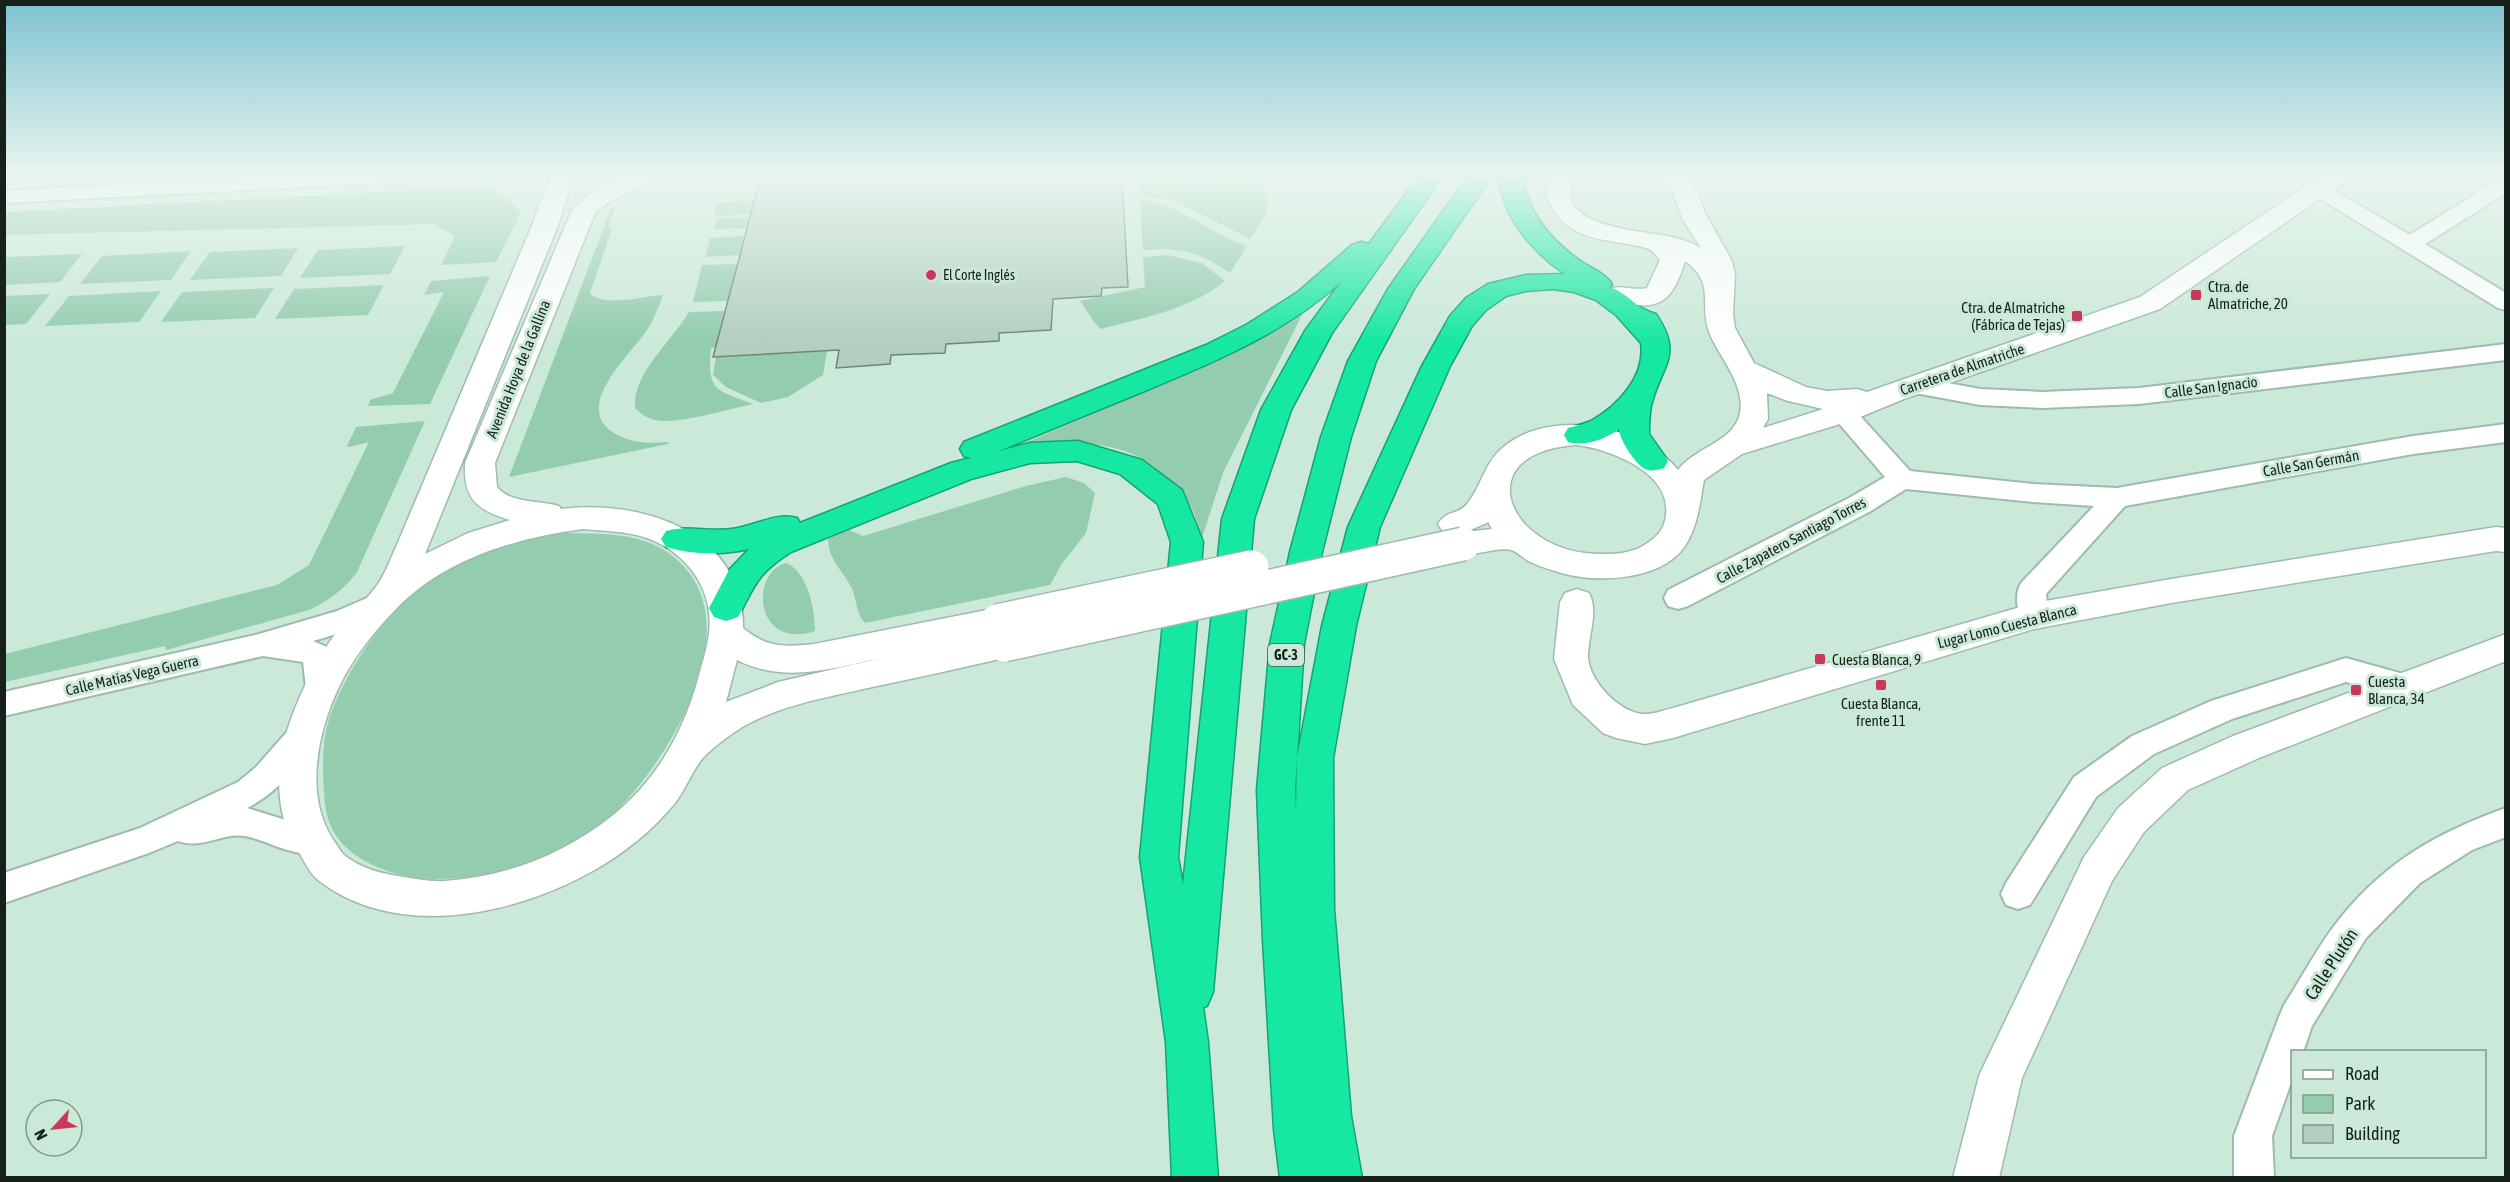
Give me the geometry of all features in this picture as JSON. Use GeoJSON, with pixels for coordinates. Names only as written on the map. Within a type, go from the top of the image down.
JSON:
{"type":"FeatureCollection","features":[{"type":"Feature","properties":{"kind":"highway"},"geometry":{"type":"LineString","coordinates":[[676,538],[695,542],[736,541],[764,535],[1216,351],[1256,331],[1307,298],[1365,246],[1377,231]]}},
{"type":"Feature","properties":{"kind":"highway"},"geometry":{"type":"LineString","coordinates":[[1187,1042],[1238,519],[1276,410],[1319,331],[1391,231]]}},
{"type":"Feature","properties":{"kind":"highway","name":"GC-3"},"geometry":{"type":"LineString","coordinates":[[1303,1178],[1296,1129],[1276,790],[1287,644],[1306,552],[1330,460],[1362,361],[1401,290],[1442,231]]}},
{"type":"Feature","properties":{"kind":"highway"},"geometry":{"type":"LineString","coordinates":[[1534,231],[1582,275],[1619,294],[1638,308],[1647,322],[1654,340],[1657,360],[1638,400],[1634,436],[1653,461]]}},
{"type":"Feature","properties":{"kind":"highway"},"geometry":{"type":"LineString","coordinates":[[1339,1178],[1329,1116],[1314,909],[1315,758],[1339,626],[1365,527],[1436,366],[1460,322],[1476,304],[1497,291],[1526,283],[1553,281],[1579,284],[1605,294],[1626,309],[1654,340]]}},
{"type":"Feature","properties":{"kind":"highway"},"geometry":{"type":"LineString","coordinates":[[1579,435],[1601,428],[1638,400]]}},
{"type":"Feature","properties":{"kind":"highway"},"geometry":{"type":"LineString","coordinates":[[726,621],[739,578],[756,559],[780,544],[962,471],[1030,453],[1078,452],[1131,466],[1171,498],[1188,542],[1159,857],[1187,1042],[1195,1178]]}},
{"type":"Feature","properties":{"kind":"main road","name":"Avenida Hoya de la Gallina"},"geometry":{"type":"LineString","coordinates":[[385,599],[412,547],[543,231]]}},
{"type":"Feature","properties":{"kind":"main road","name":"Avenida Hoya de la Gallina"},"geometry":{"type":"LineString","coordinates":[[575,231],[480,463],[478,476],[480,486],[494,503],[508,509],[583,518]]}},
{"type":"Feature","properties":{"kind":"main road"},"geometry":{"type":"LineString","coordinates":[[1597,231],[1605,235],[1677,247],[1708,266],[1719,291]]}},
{"type":"Feature","properties":{"kind":"main road"},"geometry":{"type":"LineString","coordinates":[[1000,633],[790,661],[769,659],[743,649],[726,621],[713,573],[696,552],[676,538],[658,529],[628,522],[583,518],[528,526],[483,541],[426,569],[385,599],[355,632],[321,688],[304,734],[298,770],[297,797],[300,818],[309,841],[328,864],[351,881],[372,891],[435,899],[499,891],[533,880],[587,854],[649,806],[687,753],[708,730],[732,715],[785,693],[1000,633],[1459,534],[1526,542],[1554,559],[1599,568],[1620,567],[1641,561],[1662,550],[1674,538],[1680,524],[1690,476],[1708,460],[1731,447],[1752,421],[1754,388],[1726,341],[1719,316],[1722,271],[1717,250],[1704,231]]}},
{"type":"Feature","properties":{"kind":"main road","name":"Carretera de Almatriche"},"geometry":{"type":"LineString","coordinates":[[1731,447],[1843,413],[1904,389],[2150,303],[2255,231]]}},
{"type":"Feature","properties":{"kind":"main road"},"geometry":{"type":"LineString","coordinates":[[1619,294],[1648,299],[1659,294],[1667,279],[1673,259],[1658,243]]}},
{"type":"Feature","properties":{"kind":"main road"},"geometry":{"type":"LineString","coordinates":[[1743,369],[1768,384],[1794,395],[1838,402],[1904,389]]}},
{"type":"Feature","properties":{"kind":"main road"},"geometry":{"type":"LineString","coordinates":[[1620,567],[1591,588],[1577,602],[1560,577],[1505,524],[1496,504],[1498,474],[1503,464],[1522,448],[1535,442],[1579,435],[1610,441],[1626,446],[1653,461],[1678,491],[1682,510]]}},
{"type":"Feature","properties":{"kind":"main road"},"geometry":{"type":"LineString","coordinates":[[1653,461],[1731,447]]}},
{"type":"Feature","properties":{"kind":"main road"},"geometry":{"type":"LineString","coordinates":[[1459,534],[1496,488]]}},
{"type":"Feature","properties":{"kind":"main road","name":"Lugar Lomo Cuesta Blanca"},"geometry":{"type":"LineString","coordinates":[[1577,602],[1571,659],[1586,695],[1616,723],[1646,729],[2034,616],[2182,589],[2496,539],[2505,540]]}},
{"type":"Feature","properties":{"kind":"main road"},"geometry":{"type":"LineString","coordinates":[[687,753],[710,706],[726,621]]}},
{"type":"Feature","properties":{"kind":"main road"},"geometry":{"type":"LineString","coordinates":[[1976,1178],[2001,1076],[2098,869],[2131,820],[2175,780],[2246,747],[2505,647]]}},
{"type":"Feature","properties":{"kind":"street"},"geometry":{"type":"LineString","coordinates":[[2391,231],[2409,245],[2503,299]]}},
{"type":"Feature","properties":{"kind":"street"},"geometry":{"type":"LineString","coordinates":[[2409,245],[2430,231]]}},
{"type":"Feature","properties":{"kind":"street","name":"Calle San Ignacio"},"geometry":{"type":"LineString","coordinates":[[1904,389],[1980,397],[2042,400],[2139,396],[2505,352]]}},
{"type":"Feature","properties":{"kind":"street"},"geometry":{"type":"LineString","coordinates":[[1843,413],[1902,479]]}},
{"type":"Feature","properties":{"kind":"street","name":"Calle San Germán"},"geometry":{"type":"LineString","coordinates":[[1902,479],[2033,493],[2117,498],[2413,445],[2505,433]]}},
{"type":"Feature","properties":{"kind":"street","name":"Calle Zapatero Santiago Torres"},"geometry":{"type":"LineString","coordinates":[[1678,598],[1859,505],[1902,479]]}},
{"type":"Feature","properties":{"kind":"street"},"geometry":{"type":"LineString","coordinates":[[2034,616],[2031,591],[2117,498]]}},
{"type":"Feature","properties":{"kind":"street","name":"Calle Matías Vega Guerra"},"geometry":{"type":"LineString","coordinates":[[4,704],[259,646],[346,619],[385,599]]}},
{"type":"Feature","properties":{"kind":"street","name":"Calle Matías Vega Guerra"},"geometry":{"type":"LineString","coordinates":[[259,646],[296,648],[317,655],[321,688]]}},
{"type":"Feature","properties":{"kind":"street"},"geometry":{"type":"LineString","coordinates":[[233,669],[259,646]]}},
{"type":"Feature","properties":{"kind":"street"},"geometry":{"type":"LineString","coordinates":[[2018,894],[2085,787],[2143,745],[2222,710],[2346,670],[2403,686]]}},
{"type":"Feature","properties":{"kind":"street"},"geometry":{"type":"LineString","coordinates":[[4,888],[149,839],[249,792],[267,777],[304,734]]}},
{"type":"Feature","properties":{"kind":"street"},"geometry":{"type":"LineString","coordinates":[[149,839],[243,821],[309,841]]}},
{"type":"Feature","properties":{"kind":"street","name":"Calle Plutón"},"geometry":{"type":"LineString","coordinates":[[2254,1178],[2253,1136],[2296,1017],[2354,927],[2408,872],[2460,840],[2505,822]]}},
{"type":"Feature","properties":{"kind":"green space"},"geometry":{"type":"Polygon","coordinates":[[[5,231],[155,231],[5,235],[5,231]]]}},
{"type":"Feature","properties":{"kind":"green space"},"geometry":{"type":"Polygon","coordinates":[[[447,231],[511,231],[496,262],[441,265],[455,236],[447,231]]]}},
{"type":"Feature","properties":{"kind":"green space"},"geometry":{"type":"Polygon","coordinates":[[[602,231],[611,231],[590,293],[604,300],[663,295],[645,333],[608,380],[599,408],[601,420],[611,431],[624,438],[646,443],[669,442],[509,477],[602,231]]]}},
{"type":"Feature","properties":{"kind":"green space"},"geometry":{"type":"Polygon","coordinates":[[[1142,231],[1215,231],[1247,246],[1230,273],[1209,260],[1189,252],[1168,249],[1143,250],[1142,231]]]}},
{"type":"Feature","properties":{"kind":"green space"},"geometry":{"type":"Polygon","coordinates":[[[1235,231],[1255,231],[1250,239],[1235,231]]]}},
{"type":"Feature","properties":{"kind":"green space"},"geometry":{"type":"Polygon","coordinates":[[[745,236],[740,255],[706,257],[710,238],[745,236]]]}},
{"type":"Feature","properties":{"kind":"green space"},"geometry":{"type":"Polygon","coordinates":[[[405,246],[390,274],[300,278],[318,250],[405,246]]]}},
{"type":"Feature","properties":{"kind":"green space"},"geometry":{"type":"Polygon","coordinates":[[[298,248],[281,276],[190,280],[210,252],[298,248]]]}},
{"type":"Feature","properties":{"kind":"green space"},"geometry":{"type":"Polygon","coordinates":[[[191,251],[171,280],[80,284],[102,256],[191,251]]]}},
{"type":"Feature","properties":{"kind":"green space"},"geometry":{"type":"Polygon","coordinates":[[[82,254],[60,282],[5,285],[5,257],[82,254]]]}},
{"type":"Feature","properties":{"kind":"green space"},"geometry":{"type":"Polygon","coordinates":[[[1167,255],[1202,263],[1225,281],[1182,306],[1101,329],[1080,301],[1145,287],[1143,257],[1167,255]]]}},
{"type":"Feature","properties":{"kind":"green space"},"geometry":{"type":"Polygon","coordinates":[[[738,264],[728,301],[693,302],[702,265],[738,264]]]}},
{"type":"Feature","properties":{"kind":"green space"},"geometry":{"type":"Polygon","coordinates":[[[490,276],[430,404],[368,406],[370,400],[393,393],[444,292],[424,295],[431,281],[490,276]]]}},
{"type":"Feature","properties":{"kind":"green space"},"geometry":{"type":"Polygon","coordinates":[[[384,285],[368,315],[275,319],[294,289],[384,285]]]}},
{"type":"Feature","properties":{"kind":"green space"},"geometry":{"type":"Polygon","coordinates":[[[274,288],[255,318],[161,322],[182,292],[274,288]]]}},
{"type":"Feature","properties":{"kind":"green space"},"geometry":{"type":"Polygon","coordinates":[[[161,291],[139,322],[45,326],[69,296],[161,291]]]}},
{"type":"Feature","properties":{"kind":"green space"},"geometry":{"type":"Polygon","coordinates":[[[50,294],[26,324],[5,325],[5,296],[50,294]]]}},
{"type":"Feature","properties":{"kind":"green space"},"geometry":{"type":"Polygon","coordinates":[[[1305,309],[1223,473],[1201,541],[1194,513],[1187,500],[1158,470],[1140,458],[1101,445],[1058,444],[1013,448],[1194,371],[1247,345],[1305,309]]]}},
{"type":"Feature","properties":{"kind":"green space"},"geometry":{"type":"Polygon","coordinates":[[[726,311],[716,347],[711,348],[710,362],[713,381],[722,391],[753,404],[664,421],[649,418],[635,408],[636,395],[646,370],[689,312],[726,311]]]}},
{"type":"Feature","properties":{"kind":"green space"},"geometry":{"type":"Polygon","coordinates":[[[827,351],[823,375],[788,397],[761,403],[726,387],[713,375],[716,357],[827,351]]]}},
{"type":"Feature","properties":{"kind":"green space"},"geometry":{"type":"Polygon","coordinates":[[[425,421],[357,572],[342,589],[323,603],[309,610],[166,650],[165,646],[5,682],[5,654],[277,585],[309,565],[369,442],[347,446],[356,427],[425,421]]]}},
{"type":"Feature","properties":{"kind":"green space"},"geometry":{"type":"Polygon","coordinates":[[[1066,477],[1084,483],[1095,493],[1086,533],[1061,565],[1050,585],[865,623],[862,619],[850,584],[831,554],[828,539],[849,530],[863,536],[1026,486],[1066,477]]]}},
{"type":"Feature","properties":{"kind":"green space"},"geometry":{"type":"Polygon","coordinates":[[[567,533],[618,535],[656,545],[667,552],[693,579],[705,611],[706,647],[696,685],[680,722],[660,757],[637,788],[615,812],[598,826],[556,851],[533,861],[485,874],[440,879],[406,876],[372,865],[357,856],[343,845],[333,831],[327,815],[323,755],[326,729],[334,707],[362,653],[400,606],[425,584],[452,567],[511,542],[567,533]]]}},
{"type":"Feature","properties":{"kind":"green space"},"geometry":{"type":"Polygon","coordinates":[[[786,563],[800,574],[809,592],[815,631],[795,634],[780,630],[770,621],[764,608],[763,594],[766,581],[774,570],[786,563]]]}},
{"type":"Feature","properties":{"kind":"building","name":"El Corte Inglés"},"geometry":{"type":"Polygon","coordinates":[[[746,231],[1125,231],[1128,287],[1102,288],[1101,296],[1053,299],[1051,330],[999,333],[999,341],[946,344],[945,353],[891,355],[890,364],[836,368],[839,350],[713,357],[746,231]]]}},
{"type":"Feature","properties":{"kind":"place","name":"El Corte Inglés"},"geometry":{"type":"Point","coordinates":[931,275]}},
{"type":"Feature","properties":{"kind":"place","name":"Ctra. de Almatriche, 20"},"geometry":{"type":"Point","coordinates":[2196,295]}},
{"type":"Feature","properties":{"kind":"place","name":"Ctra. de Almatriche (Fábrica de Tejas)"},"geometry":{"type":"Point","coordinates":[2077,316]}},
{"type":"Feature","properties":{"kind":"place","name":"Cuesta Blanca, 9"},"geometry":{"type":"Point","coordinates":[1820,659]}},
{"type":"Feature","properties":{"kind":"place","name":"Cuesta Blanca, frente 11"},"geometry":{"type":"Point","coordinates":[1881,685]}},
{"type":"Feature","properties":{"kind":"place","name":"Cuesta Blanca, 34"},"geometry":{"type":"Point","coordinates":[2356,690]}}]}
